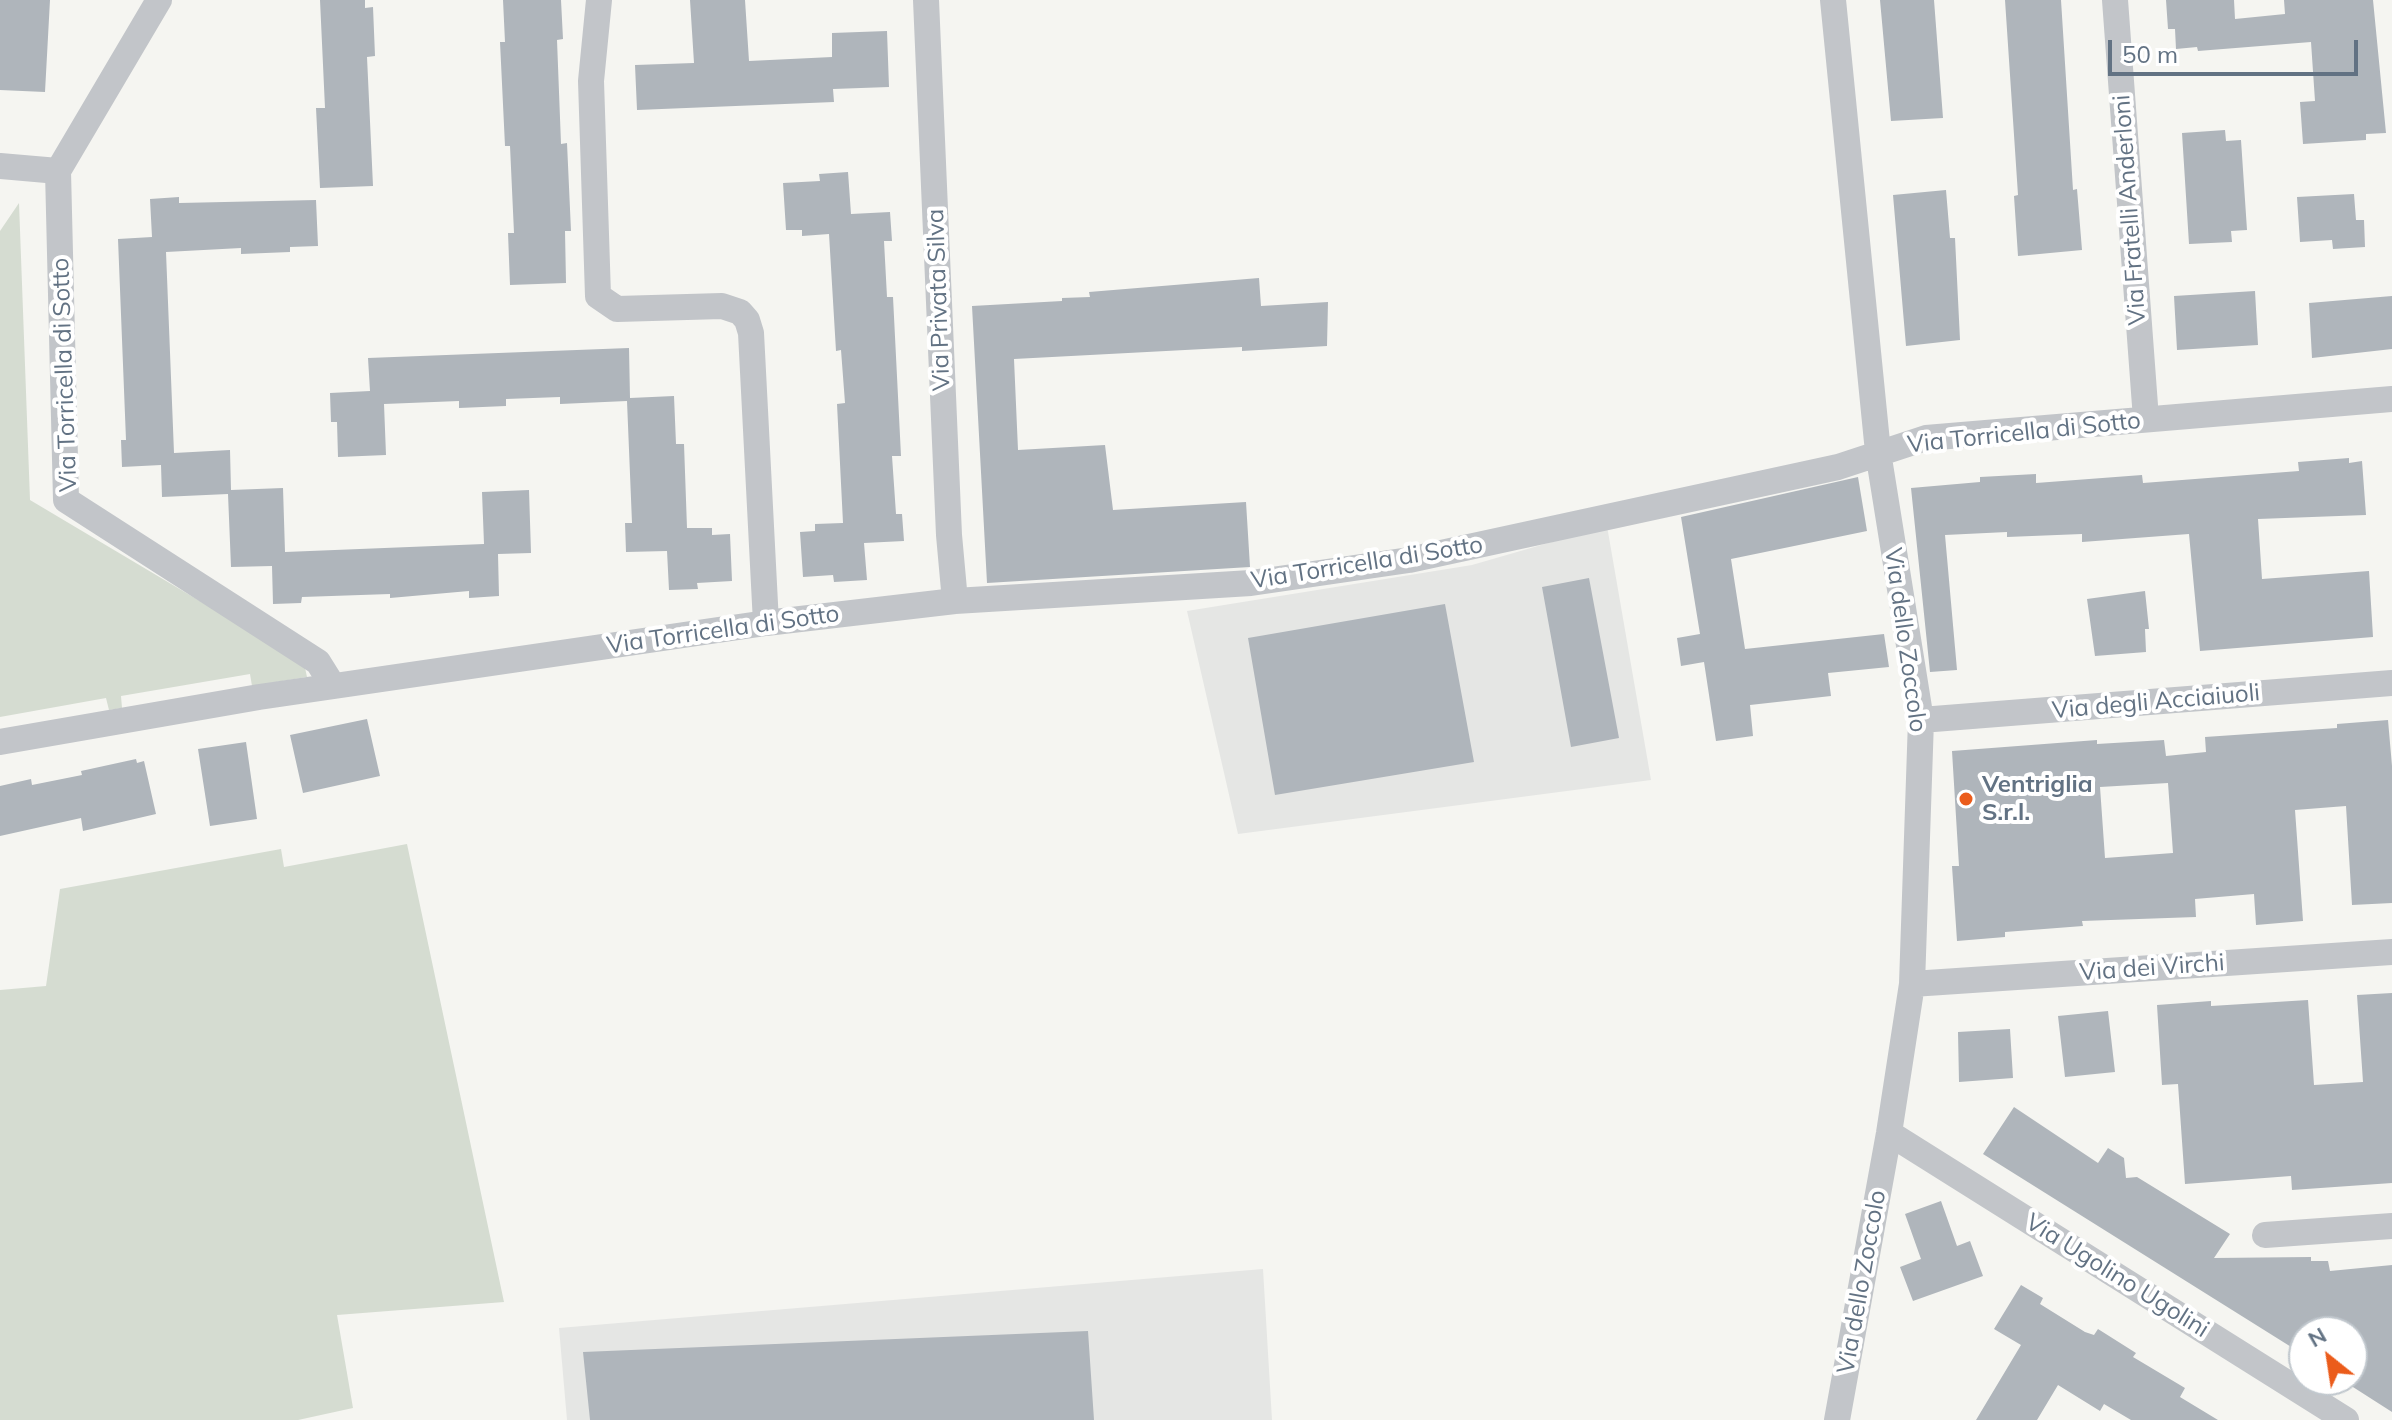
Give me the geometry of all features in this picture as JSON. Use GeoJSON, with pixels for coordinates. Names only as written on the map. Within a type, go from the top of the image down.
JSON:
{"type":"FeatureCollection","features":[{"type":"Feature","properties":{"kind":"street"},"geometry":{"type":"LineString","coordinates":[[0,166],[58,171],[159,0]]}},
{"type":"Feature","properties":{"kind":"street"},"geometry":{"type":"LineString","coordinates":[[599,0],[591,81],[598,296],[606,305],[617,309],[722,306],[740,312],[747,320],[751,333],[766,623]]}},
{"type":"Feature","properties":{"kind":"street","name":"Via Privata Silva"},"geometry":{"type":"LineString","coordinates":[[926,0],[949,535],[955,601]]}},
{"type":"Feature","properties":{"kind":"street","name":"Via dello Zoccolo"},"geometry":{"type":"LineString","coordinates":[[1833,0],[1878,452],[1921,720],[1912,984],[1889,1133],[1837,1420]]}},
{"type":"Feature","properties":{"kind":"street","name":"Via Fratelli Anderloni"},"geometry":{"type":"LineString","coordinates":[[2115,0],[2146,419]]}},
{"type":"Feature","properties":{"kind":"street","name":"Via Torricella di Sotto"},"geometry":{"type":"LineString","coordinates":[[58,171],[66,500],[318,662],[333,686]]}},
{"type":"Feature","properties":{"kind":"street","name":"Via Torricella di Sotto"},"geometry":{"type":"LineString","coordinates":[[0,742],[333,686],[766,623],[955,601],[1251,583],[1409,560],[1838,467],[1926,438],[2392,399]]}},
{"type":"Feature","properties":{"kind":"street","name":"Via degli Acciaiuoli"},"geometry":{"type":"LineString","coordinates":[[1921,720],[2392,683]]}},
{"type":"Feature","properties":{"kind":"street","name":"Via dei Virchi"},"geometry":{"type":"LineString","coordinates":[[1912,984],[2392,952]]}},
{"type":"Feature","properties":{"kind":"street","name":"Via Ugolino Ugolini"},"geometry":{"type":"LineString","coordinates":[[1889,1133],[2346,1420]]}},
{"type":"Feature","properties":{"kind":"street"},"geometry":{"type":"LineString","coordinates":[[2265,1235],[2392,1226]]}},
{"type":"Feature","properties":{"kind":"shaded area"},"geometry":{"type":"Polygon","coordinates":[[[19,203],[30,500],[304,663],[307,677],[252,686],[250,674],[121,696],[122,708],[109,710],[106,698],[0,717],[0,231],[19,203]]]}},
{"type":"Feature","properties":{"kind":"shaded area"},"geometry":{"type":"Polygon","coordinates":[[[1607,526],[1651,780],[1238,834],[1187,611],[1472,565],[1607,526]]]}},
{"type":"Feature","properties":{"kind":"shaded area"},"geometry":{"type":"Polygon","coordinates":[[[407,844],[504,1302],[337,1315],[353,1408],[298,1420],[0,1420],[0,990],[46,986],[60,889],[281,849],[284,867],[407,844]]]}},
{"type":"Feature","properties":{"kind":"shaded area"},"geometry":{"type":"Polygon","coordinates":[[[1263,1269],[1272,1420],[567,1420],[559,1328],[1263,1269]]]}},
{"type":"Feature","properties":{"kind":"building"},"geometry":{"type":"Polygon","coordinates":[[[0,0],[50,0],[45,92],[0,90],[0,0]]]}},
{"type":"Feature","properties":{"kind":"building"},"geometry":{"type":"Polygon","coordinates":[[[320,0],[365,0],[365,8],[373,7],[375,56],[367,57],[373,186],[320,188],[316,108],[325,108],[320,0]]]}},
{"type":"Feature","properties":{"kind":"building"},"geometry":{"type":"Polygon","coordinates":[[[503,0],[561,0],[563,39],[557,40],[561,144],[567,143],[571,231],[565,231],[566,283],[510,285],[508,233],[514,233],[510,146],[505,146],[500,42],[505,42],[503,0]]]}},
{"type":"Feature","properties":{"kind":"building"},"geometry":{"type":"Polygon","coordinates":[[[690,0],[745,0],[749,61],[832,57],[832,33],[887,31],[889,87],[833,89],[834,102],[637,110],[635,65],[694,63],[690,0]]]}},
{"type":"Feature","properties":{"kind":"building"},"geometry":{"type":"Polygon","coordinates":[[[1880,0],[1934,0],[1943,118],[1891,121],[1880,0]]]}},
{"type":"Feature","properties":{"kind":"building"},"geometry":{"type":"Polygon","coordinates":[[[2005,0],[2061,0],[2073,190],[2077,189],[2082,250],[2018,256],[2014,196],[2018,195],[2005,0]]]}},
{"type":"Feature","properties":{"kind":"building"},"geometry":{"type":"Polygon","coordinates":[[[2166,0],[2234,0],[2235,19],[2285,14],[2284,0],[2373,0],[2386,133],[2366,134],[2366,140],[2303,144],[2300,102],[2315,101],[2311,42],[2198,51],[2197,47],[2176,49],[2175,29],[2168,29],[2166,0]]]}},
{"type":"Feature","properties":{"kind":"building"},"geometry":{"type":"Polygon","coordinates":[[[2225,130],[2226,141],[2241,140],[2247,230],[2231,231],[2232,242],[2189,244],[2182,133],[2225,130]]]}},
{"type":"Feature","properties":{"kind":"building"},"geometry":{"type":"Polygon","coordinates":[[[848,172],[851,214],[890,212],[892,241],[884,241],[887,297],[893,297],[901,456],[892,456],[896,514],[902,514],[904,541],[864,543],[867,580],[834,582],[833,575],[803,577],[800,532],[815,531],[815,524],[843,523],[837,404],[845,403],[841,350],[836,351],[829,234],[802,236],[802,230],[786,230],[783,183],[820,181],[819,174],[848,172]]]}},
{"type":"Feature","properties":{"kind":"building"},"geometry":{"type":"Polygon","coordinates":[[[1946,190],[1950,238],[1955,238],[1960,340],[1906,346],[1893,195],[1946,190]]]}},
{"type":"Feature","properties":{"kind":"building"},"geometry":{"type":"Polygon","coordinates":[[[2354,194],[2356,220],[2364,220],[2365,247],[2333,249],[2332,240],[2300,242],[2297,197],[2354,194]]]}},
{"type":"Feature","properties":{"kind":"building"},"geometry":{"type":"Polygon","coordinates":[[[179,197],[179,203],[316,200],[318,246],[290,247],[290,252],[241,254],[241,248],[166,252],[174,453],[230,450],[231,490],[283,488],[285,552],[484,544],[482,492],[529,490],[531,553],[498,554],[499,596],[469,598],[469,591],[390,598],[390,594],[302,597],[301,603],[273,604],[272,566],[231,567],[228,494],[162,497],[161,465],[122,467],[121,440],[126,440],[118,239],[152,237],[150,199],[179,197]]]}},
{"type":"Feature","properties":{"kind":"building"},"geometry":{"type":"Polygon","coordinates":[[[1259,278],[1261,306],[1328,302],[1327,346],[1242,351],[1242,347],[1014,359],[1018,450],[1105,445],[1113,510],[1246,502],[1250,567],[987,583],[972,306],[1062,301],[1062,298],[1090,297],[1089,292],[1259,278]]]}},
{"type":"Feature","properties":{"kind":"building"},"geometry":{"type":"Polygon","coordinates":[[[2255,291],[2258,345],[2177,350],[2174,296],[2255,291]]]}},
{"type":"Feature","properties":{"kind":"building"},"geometry":{"type":"Polygon","coordinates":[[[2392,296],[2392,349],[2312,358],[2309,303],[2392,296]]]}},
{"type":"Feature","properties":{"kind":"building"},"geometry":{"type":"Polygon","coordinates":[[[629,348],[630,398],[674,396],[676,444],[684,444],[687,528],[712,528],[712,535],[730,534],[732,581],[697,583],[698,589],[669,590],[667,551],[626,552],[625,523],[632,523],[627,401],[560,404],[560,397],[506,399],[506,406],[459,408],[459,401],[384,404],[386,455],[338,457],[337,422],[331,422],[330,393],[370,391],[368,358],[629,348]]]}},
{"type":"Feature","properties":{"kind":"building"},"geometry":{"type":"Polygon","coordinates":[[[2349,458],[2349,463],[2362,461],[2366,515],[2258,519],[2262,579],[2369,571],[2373,637],[2200,651],[2189,534],[2082,542],[2082,534],[2007,537],[2007,532],[1945,535],[1957,670],[1930,672],[1911,488],[1980,482],[1980,477],[2036,474],[2036,483],[2142,475],[2143,483],[2299,471],[2298,462],[2349,458]]]}},
{"type":"Feature","properties":{"kind":"building"},"geometry":{"type":"Polygon","coordinates":[[[1858,477],[1867,531],[1731,559],[1745,649],[1884,634],[1889,667],[1828,673],[1831,696],[1750,705],[1753,736],[1716,741],[1704,662],[1681,666],[1677,638],[1700,634],[1681,517],[1858,477]]]}},
{"type":"Feature","properties":{"kind":"building"},"geometry":{"type":"Polygon","coordinates":[[[1589,578],[1619,738],[1571,747],[1542,587],[1589,578]]]}},
{"type":"Feature","properties":{"kind":"building"},"geometry":{"type":"Polygon","coordinates":[[[2145,591],[2149,629],[2145,629],[2146,652],[2095,656],[2087,599],[2145,591]]]}},
{"type":"Feature","properties":{"kind":"building"},"geometry":{"type":"Polygon","coordinates":[[[1445,604],[1474,762],[1275,795],[1248,638],[1445,604]]]}},
{"type":"Feature","properties":{"kind":"building"},"geometry":{"type":"Polygon","coordinates":[[[367,719],[380,776],[303,793],[290,735],[367,719]]]}},
{"type":"Feature","properties":{"kind":"building"},"geometry":{"type":"Polygon","coordinates":[[[2388,720],[2392,766],[2392,903],[2352,905],[2346,806],[2295,810],[2303,921],[2256,925],[2254,894],[2195,899],[2196,917],[2082,921],[2083,926],[2005,932],[2005,937],[1957,941],[1952,866],[1959,866],[1952,751],[2097,740],[2097,744],[2164,740],[2166,756],[2206,752],[2205,737],[2337,728],[2337,724],[2388,720]],[[2168,783],[2100,787],[2105,858],[2173,853],[2168,783]]]}},
{"type":"Feature","properties":{"kind":"building"},"geometry":{"type":"Polygon","coordinates":[[[246,742],[257,819],[210,826],[198,749],[246,742]]]}},
{"type":"Feature","properties":{"kind":"building"},"geometry":{"type":"Polygon","coordinates":[[[136,759],[137,763],[144,761],[156,814],[83,831],[81,818],[0,836],[0,786],[31,779],[32,785],[82,775],[81,771],[136,759]]]}},
{"type":"Feature","properties":{"kind":"building"},"geometry":{"type":"Polygon","coordinates":[[[2392,993],[2392,1183],[2292,1190],[2291,1176],[2185,1184],[2178,1084],[2162,1085],[2157,1005],[2211,1001],[2211,1006],[2308,1000],[2314,1085],[2363,1082],[2357,995],[2392,993]]]}},
{"type":"Feature","properties":{"kind":"building"},"geometry":{"type":"Polygon","coordinates":[[[2108,1011],[2115,1072],[2065,1077],[2058,1016],[2108,1011]]]}},
{"type":"Feature","properties":{"kind":"building"},"geometry":{"type":"Polygon","coordinates":[[[2010,1029],[2013,1078],[1959,1082],[1958,1032],[2010,1029]]]}},
{"type":"Feature","properties":{"kind":"building"},"geometry":{"type":"Polygon","coordinates":[[[2014,1107],[2098,1163],[2108,1148],[2124,1158],[2126,1178],[2137,1177],[2230,1234],[2214,1258],[2311,1257],[2311,1261],[2328,1261],[2330,1271],[2392,1265],[2392,1412],[2367,1396],[2368,1316],[2288,1316],[2288,1345],[1983,1154],[2014,1107]]]}},
{"type":"Feature","properties":{"kind":"building"},"geometry":{"type":"Polygon","coordinates":[[[1941,1201],[1957,1246],[1970,1241],[1983,1276],[1913,1301],[1900,1267],[1921,1259],[1905,1214],[1941,1201]]]}},
{"type":"Feature","properties":{"kind":"building"},"geometry":{"type":"Polygon","coordinates":[[[2021,1285],[2043,1298],[2040,1304],[2085,1332],[2094,1335],[2098,1329],[2136,1353],[2133,1357],[2185,1388],[2180,1397],[2218,1420],[2131,1420],[2104,1404],[2100,1411],[2058,1385],[2037,1420],[1976,1420],[2021,1345],[1994,1329],[2021,1285]]]}},
{"type":"Feature","properties":{"kind":"building"},"geometry":{"type":"Polygon","coordinates":[[[1088,1331],[1094,1420],[590,1420],[583,1352],[1088,1331]]]}},
{"type":"Feature","properties":{"kind":"place","name":"Ventriglia S.r.l."},"geometry":{"type":"Point","coordinates":[1966,799]}}]}
